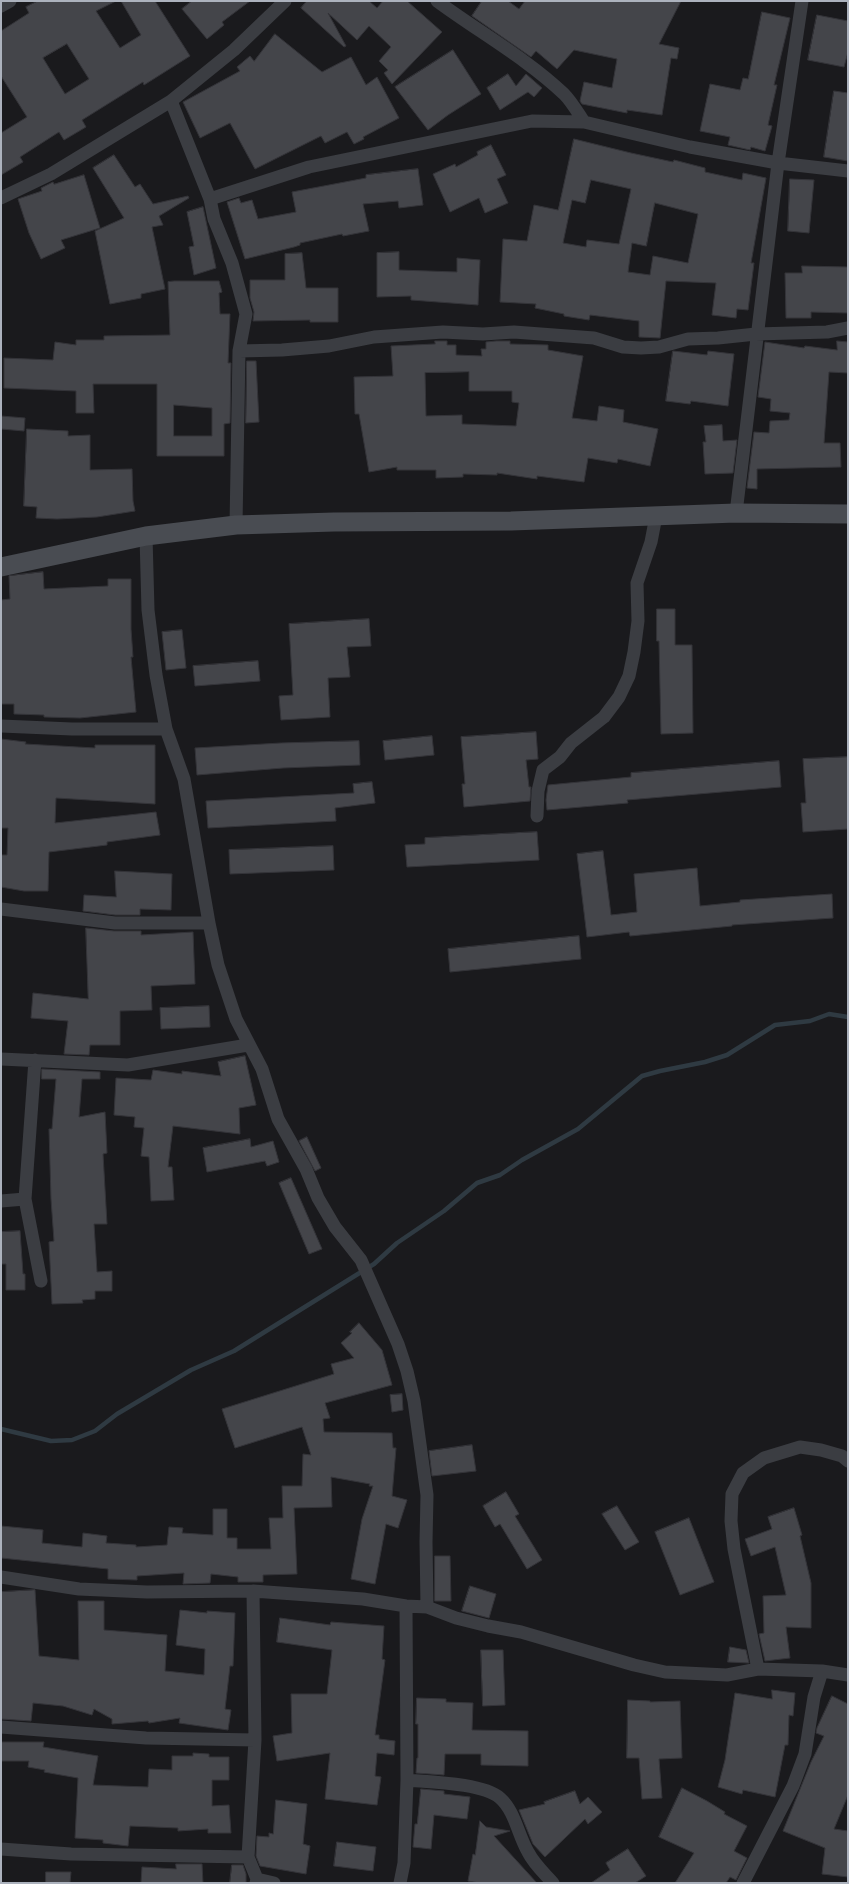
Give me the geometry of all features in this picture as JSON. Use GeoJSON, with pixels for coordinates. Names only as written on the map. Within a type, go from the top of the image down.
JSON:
{"type":"FeatureCollection","features":[{"type":"Feature","properties":{"kind":"main road"},"geometry":{"type":"LineString","coordinates":[[1,568],[146,536],[236,525],[334,522],[511,521],[736,514],[848,514]]}},
{"type":"Feature","properties":{"kind":"street"},"geometry":{"type":"LineString","coordinates":[[1,6],[10,1]]}},
{"type":"Feature","properties":{"kind":"street"},"geometry":{"type":"LineString","coordinates":[[1,198],[50,174],[171,101],[234,50],[285,1]]}},
{"type":"Feature","properties":{"kind":"street"},"geometry":{"type":"LineString","coordinates":[[437,1],[476,30],[524,60],[565,95],[584,122]]}},
{"type":"Feature","properties":{"kind":"street"},"geometry":{"type":"LineString","coordinates":[[736,514],[756,334],[778,163],[802,1]]}},
{"type":"Feature","properties":{"kind":"street"},"geometry":{"type":"LineString","coordinates":[[171,101],[210,199],[214,219],[232,263],[246,314],[239,351],[236,525]]}},
{"type":"Feature","properties":{"kind":"street"},"geometry":{"type":"LineString","coordinates":[[210,199],[309,167],[532,121],[584,122],[690,147],[778,163],[848,171]]}},
{"type":"Feature","properties":{"kind":"street"},"geometry":{"type":"LineString","coordinates":[[239,351],[314,347],[374,337],[443,332],[483,334],[514,332],[594,338],[623,347],[641,348],[659,347],[688,339],[718,338],[756,334],[827,332],[848,328]]}},
{"type":"Feature","properties":{"kind":"street"},"geometry":{"type":"LineString","coordinates":[[537,816],[538,791],[543,770],[560,757],[571,743],[604,717],[619,697],[629,676],[638,621],[637,583],[651,542],[656,516]]}},
{"type":"Feature","properties":{"kind":"street"},"geometry":{"type":"LineString","coordinates":[[146,536],[148,610],[156,675],[166,729],[184,779],[209,923],[218,965],[236,1019],[248,1045],[262,1069],[278,1119],[306,1169],[318,1198],[335,1227],[361,1260],[398,1344],[407,1371],[414,1401],[427,1496],[427,1607]]}},
{"type":"Feature","properties":{"kind":"street"},"geometry":{"type":"LineString","coordinates":[[1,726],[72,729],[166,729]]}},
{"type":"Feature","properties":{"kind":"street"},"geometry":{"type":"LineString","coordinates":[[1,909],[115,923],[209,923]]}},
{"type":"Feature","properties":{"kind":"street"},"geometry":{"type":"LineString","coordinates":[[1,1060],[35,1060],[128,1065],[248,1045]]}},
{"type":"Feature","properties":{"kind":"street"},"geometry":{"type":"LineString","coordinates":[[35,1060],[25,1199],[40,1281]]}},
{"type":"Feature","properties":{"kind":"street"},"geometry":{"type":"LineString","coordinates":[[1,1201],[25,1199]]}},
{"type":"Feature","properties":{"kind":"street"},"geometry":{"type":"LineString","coordinates":[[758,1669],[734,1549],[731,1521],[732,1494],[743,1473],[764,1458],[800,1447],[821,1450],[842,1456],[848,1461]]}},
{"type":"Feature","properties":{"kind":"street"},"geometry":{"type":"LineString","coordinates":[[1,1577],[79,1589],[147,1592],[252,1592],[363,1599],[406,1606],[427,1607],[475,1623],[521,1632],[634,1665],[665,1672],[727,1675],[758,1669],[822,1671],[848,1674]]}},
{"type":"Feature","properties":{"kind":"street"},"geometry":{"type":"LineString","coordinates":[[252,1592],[255,1740],[248,1858],[256,1881],[274,1883]]}},
{"type":"Feature","properties":{"kind":"street"},"geometry":{"type":"LineString","coordinates":[[400,1883],[404,1863],[406,1780],[406,1606]]}},
{"type":"Feature","properties":{"kind":"street"},"geometry":{"type":"LineString","coordinates":[[743,1883],[793,1786],[805,1754],[814,1697],[822,1671]]}},
{"type":"Feature","properties":{"kind":"street"},"geometry":{"type":"LineString","coordinates":[[1,1727],[146,1738],[255,1740]]}},
{"type":"Feature","properties":{"kind":"street"},"geometry":{"type":"LineString","coordinates":[[406,1780],[465,1785],[495,1794],[504,1802],[511,1814],[528,1852],[553,1883]]}},
{"type":"Feature","properties":{"kind":"street"},"geometry":{"type":"LineString","coordinates":[[1,1849],[79,1854],[248,1858]]}},
{"type":"Feature","properties":{"kind":"building"},"geometry":{"type":"Polygon","coordinates":[[[38,1],[116,1],[96,11],[120,48],[141,35],[121,1],[155,1],[190,56],[144,85],[143,82],[82,120],[86,127],[64,140],[59,132],[20,157],[23,162],[1,175],[1,133],[27,117],[1,76],[1,31],[29,13],[26,7],[38,1]],[[67,44],[43,58],[65,94],[89,79],[67,44]]]}},
{"type":"Feature","properties":{"kind":"building"},"geometry":{"type":"Polygon","coordinates":[[[192,1],[250,1],[222,22],[224,25],[207,39],[182,9],[192,1]]]}},
{"type":"Feature","properties":{"kind":"building"},"geometry":{"type":"Polygon","coordinates":[[[307,1],[369,1],[377,8],[383,1],[407,1],[442,32],[392,84],[384,73],[388,70],[379,61],[391,47],[369,26],[357,40],[328,13],[346,46],[344,47],[301,8],[307,1]]]}},
{"type":"Feature","properties":{"kind":"building"},"geometry":{"type":"Polygon","coordinates":[[[482,1],[508,1],[519,9],[525,1],[681,1],[659,44],[679,48],[677,59],[671,58],[662,115],[627,110],[627,113],[582,104],[580,101],[584,82],[612,88],[617,59],[574,50],[557,69],[536,51],[531,57],[472,16],[482,1]]]}},
{"type":"Feature","properties":{"kind":"building"},"geometry":{"type":"Polygon","coordinates":[[[762,12],[790,18],[774,85],[777,85],[768,125],[772,126],[765,151],[751,147],[750,150],[728,145],[730,137],[700,131],[710,84],[740,90],[743,78],[748,79],[762,12]]]}},
{"type":"Feature","properties":{"kind":"building"},"geometry":{"type":"Polygon","coordinates":[[[817,15],[848,21],[848,52],[844,67],[808,60],[817,15]]]}},
{"type":"Feature","properties":{"kind":"building"},"geometry":{"type":"Polygon","coordinates":[[[275,34],[322,72],[351,57],[366,85],[377,77],[399,118],[363,137],[364,139],[354,144],[347,132],[325,143],[321,136],[255,169],[230,123],[200,138],[183,102],[240,71],[237,67],[250,56],[254,61],[275,34]]]}},
{"type":"Feature","properties":{"kind":"building"},"geometry":{"type":"Polygon","coordinates":[[[453,50],[481,94],[428,130],[395,87],[453,50]]]}},
{"type":"Feature","properties":{"kind":"building"},"geometry":{"type":"Polygon","coordinates":[[[508,74],[516,86],[526,74],[542,88],[534,97],[528,92],[500,110],[487,88],[508,74]]]}},
{"type":"Feature","properties":{"kind":"building"},"geometry":{"type":"Polygon","coordinates":[[[834,91],[848,93],[848,161],[824,157],[834,91]]]}},
{"type":"Feature","properties":{"kind":"building"},"geometry":{"type":"Polygon","coordinates":[[[574,139],[673,162],[674,160],[705,168],[705,172],[742,180],[743,173],[766,178],[751,263],[754,263],[748,310],[737,309],[736,318],[712,315],[716,283],[666,281],[660,338],[639,337],[639,321],[590,315],[589,320],[564,316],[564,314],[535,308],[536,304],[500,302],[503,239],[527,241],[534,205],[558,210],[574,139]],[[591,180],[585,203],[572,200],[563,243],[586,247],[587,240],[619,244],[631,189],[591,180]],[[655,203],[646,246],[632,243],[628,272],[650,275],[653,256],[688,263],[698,214],[655,203]]]}},
{"type":"Feature","properties":{"kind":"building"},"geometry":{"type":"Polygon","coordinates":[[[491,145],[506,175],[497,179],[508,203],[485,213],[479,198],[450,212],[433,174],[455,164],[456,167],[478,155],[477,152],[491,145]]]}},
{"type":"Feature","properties":{"kind":"building"},"geometry":{"type":"Polygon","coordinates":[[[114,155],[135,187],[140,184],[153,204],[188,196],[189,198],[159,216],[163,225],[152,227],[165,289],[141,294],[141,298],[110,304],[95,231],[124,218],[93,168],[114,155]]]}},
{"type":"Feature","properties":{"kind":"building"},"geometry":{"type":"Polygon","coordinates":[[[418,169],[423,205],[399,208],[398,201],[363,204],[369,231],[343,236],[342,234],[300,243],[300,245],[294,247],[245,259],[227,202],[239,198],[241,203],[252,200],[258,219],[296,212],[292,192],[366,178],[366,175],[418,169]]]}},
{"type":"Feature","properties":{"kind":"building"},"geometry":{"type":"Polygon","coordinates":[[[84,175],[100,228],[61,240],[65,248],[41,259],[29,233],[18,199],[42,191],[41,188],[53,182],[54,184],[84,175]]]}},
{"type":"Feature","properties":{"kind":"building"},"geometry":{"type":"Polygon","coordinates":[[[790,179],[814,180],[809,233],[788,231],[790,179]]]}},
{"type":"Feature","properties":{"kind":"building"},"geometry":{"type":"Polygon","coordinates":[[[203,207],[216,268],[194,275],[189,247],[194,246],[187,212],[203,207]]]}},
{"type":"Feature","properties":{"kind":"building"},"geometry":{"type":"Polygon","coordinates":[[[399,252],[399,270],[457,272],[457,258],[480,260],[478,305],[411,300],[411,296],[377,297],[377,253],[399,252]]]}},
{"type":"Feature","properties":{"kind":"building"},"geometry":{"type":"Polygon","coordinates":[[[302,253],[306,288],[338,288],[338,322],[310,322],[310,320],[253,321],[254,312],[250,298],[250,280],[285,280],[285,254],[302,253]]]}},
{"type":"Feature","properties":{"kind":"building"},"geometry":{"type":"Polygon","coordinates":[[[802,266],[848,267],[848,313],[811,312],[811,318],[786,318],[785,273],[802,273],[802,266]]]}},
{"type":"Feature","properties":{"kind":"building"},"geometry":{"type":"Polygon","coordinates":[[[219,281],[222,292],[219,293],[220,314],[230,314],[228,363],[231,363],[230,423],[224,424],[224,456],[157,456],[157,384],[93,384],[94,413],[76,413],[76,391],[4,388],[4,358],[53,360],[55,342],[76,345],[76,340],[104,340],[104,336],[170,335],[168,282],[219,281]],[[174,405],[174,436],[212,436],[212,408],[174,405]]]}},
{"type":"Feature","properties":{"kind":"building"},"geometry":{"type":"Polygon","coordinates":[[[435,341],[447,341],[447,345],[456,345],[456,355],[482,356],[481,349],[486,349],[486,342],[510,341],[510,344],[548,345],[548,350],[583,356],[572,418],[597,421],[599,406],[624,410],[623,422],[658,429],[650,466],[618,459],[617,463],[588,458],[584,482],[537,476],[537,479],[497,473],[497,475],[463,474],[463,477],[436,478],[436,470],[397,470],[397,467],[369,472],[359,414],[355,414],[354,377],[393,376],[391,346],[435,344],[435,341]],[[469,372],[425,373],[426,416],[462,415],[462,424],[516,426],[519,403],[512,402],[512,391],[469,391],[469,372]]]}},
{"type":"Feature","properties":{"kind":"building"},"geometry":{"type":"Polygon","coordinates":[[[837,341],[848,342],[848,373],[829,372],[824,443],[840,443],[841,467],[757,469],[757,489],[747,488],[754,432],[769,433],[770,421],[789,420],[790,413],[770,411],[771,399],[758,397],[765,342],[804,348],[805,346],[837,350],[837,341]]]}},
{"type":"Feature","properties":{"kind":"building"},"geometry":{"type":"Polygon","coordinates":[[[673,351],[707,355],[708,351],[734,354],[728,406],[691,401],[690,404],[666,401],[673,351]]]}},
{"type":"Feature","properties":{"kind":"building"},"geometry":{"type":"Polygon","coordinates":[[[247,361],[256,361],[259,422],[246,423],[247,361]]]}},
{"type":"Feature","properties":{"kind":"building"},"geometry":{"type":"Polygon","coordinates":[[[1,416],[25,418],[24,431],[1,429],[1,416]]]}},
{"type":"Feature","properties":{"kind":"building"},"geometry":{"type":"Polygon","coordinates":[[[722,425],[723,441],[737,440],[733,473],[705,474],[703,442],[706,442],[704,426],[722,425]]]}},
{"type":"Feature","properties":{"kind":"building"},"geometry":{"type":"Polygon","coordinates":[[[27,429],[68,431],[68,436],[90,435],[90,470],[132,469],[133,501],[135,511],[97,517],[57,519],[36,518],[37,507],[24,506],[27,429]]]}},
{"type":"Feature","properties":{"kind":"building"},"geometry":{"type":"Polygon","coordinates":[[[43,572],[44,589],[108,586],[108,579],[131,579],[131,629],[133,657],[131,657],[136,712],[80,718],[44,717],[44,715],[14,714],[14,704],[1,704],[1,600],[10,599],[9,576],[43,572]]]}},
{"type":"Feature","properties":{"kind":"building"},"geometry":{"type":"Polygon","coordinates":[[[657,609],[675,609],[675,645],[692,645],[693,733],[661,734],[657,609]]]}},
{"type":"Feature","properties":{"kind":"building"},"geometry":{"type":"Polygon","coordinates":[[[369,619],[371,646],[347,647],[350,677],[328,678],[330,717],[281,720],[279,696],[293,695],[289,624],[369,619]]]}},
{"type":"Feature","properties":{"kind":"building"},"geometry":{"type":"Polygon","coordinates":[[[182,630],[186,668],[166,670],[162,632],[182,630]]]}},
{"type":"Feature","properties":{"kind":"building"},"geometry":{"type":"Polygon","coordinates":[[[258,661],[260,681],[195,686],[193,666],[258,661]]]}},
{"type":"Feature","properties":{"kind":"building"},"geometry":{"type":"Polygon","coordinates":[[[536,732],[538,759],[526,760],[529,787],[531,787],[530,801],[464,807],[462,784],[465,784],[461,737],[536,732]]]}},
{"type":"Feature","properties":{"kind":"building"},"geometry":{"type":"Polygon","coordinates":[[[432,736],[434,755],[385,760],[383,741],[432,736]]]}},
{"type":"Feature","properties":{"kind":"building"},"geometry":{"type":"Polygon","coordinates":[[[1,739],[26,742],[25,744],[95,748],[95,745],[155,745],[155,804],[56,798],[55,823],[156,812],[160,835],[107,842],[107,845],[49,852],[48,891],[24,891],[1,887],[1,855],[7,855],[8,828],[1,828],[1,739]]]}},
{"type":"Feature","properties":{"kind":"building"},"geometry":{"type":"Polygon","coordinates":[[[359,741],[360,765],[283,768],[197,775],[195,748],[281,743],[359,741]]]}},
{"type":"Feature","properties":{"kind":"building"},"geometry":{"type":"Polygon","coordinates":[[[848,757],[848,829],[803,832],[801,803],[806,803],[803,759],[848,757]]]}},
{"type":"Feature","properties":{"kind":"building"},"geometry":{"type":"Polygon","coordinates":[[[779,761],[781,787],[627,800],[628,803],[547,810],[546,800],[548,785],[631,777],[631,773],[779,761]]]}},
{"type":"Feature","properties":{"kind":"building"},"geometry":{"type":"Polygon","coordinates":[[[372,782],[375,803],[335,808],[336,821],[208,828],[206,801],[354,793],[353,784],[372,782]]]}},
{"type":"Feature","properties":{"kind":"building"},"geometry":{"type":"Polygon","coordinates":[[[537,832],[539,860],[407,867],[405,845],[425,844],[425,838],[537,832]]]}},
{"type":"Feature","properties":{"kind":"building"},"geometry":{"type":"Polygon","coordinates":[[[333,846],[334,870],[230,874],[229,850],[333,846]]]}},
{"type":"Feature","properties":{"kind":"building"},"geometry":{"type":"Polygon","coordinates":[[[603,851],[611,915],[637,912],[634,874],[697,868],[700,906],[740,902],[740,900],[832,894],[833,918],[732,925],[630,936],[629,932],[587,937],[577,854],[603,851]]]}},
{"type":"Feature","properties":{"kind":"building"},"geometry":{"type":"Polygon","coordinates":[[[115,871],[172,874],[171,910],[140,909],[140,915],[115,915],[83,911],[84,895],[116,897],[115,871]]]}},
{"type":"Feature","properties":{"kind":"building"},"geometry":{"type":"Polygon","coordinates":[[[86,928],[114,931],[141,931],[141,935],[193,932],[195,984],[151,986],[152,1010],[120,1011],[120,1045],[90,1045],[89,1055],[64,1054],[68,1021],[31,1018],[33,993],[88,999],[86,928]]]}},
{"type":"Feature","properties":{"kind":"building"},"geometry":{"type":"Polygon","coordinates":[[[579,936],[581,959],[450,972],[448,949],[579,936]]]}},
{"type":"Feature","properties":{"kind":"building"},"geometry":{"type":"Polygon","coordinates":[[[209,1006],[210,1027],[161,1029],[160,1008],[209,1006]]]}},
{"type":"Feature","properties":{"kind":"building"},"geometry":{"type":"Polygon","coordinates":[[[245,1056],[256,1105],[239,1108],[240,1134],[173,1126],[168,1167],[172,1167],[174,1200],[151,1201],[149,1157],[141,1156],[144,1128],[134,1127],[135,1117],[114,1115],[116,1078],[151,1080],[153,1070],[182,1074],[182,1071],[221,1076],[218,1062],[245,1056]]]}},
{"type":"Feature","properties":{"kind":"building"},"geometry":{"type":"Polygon","coordinates":[[[42,1069],[100,1072],[100,1079],[82,1079],[79,1117],[105,1112],[107,1153],[103,1154],[107,1224],[94,1224],[97,1272],[112,1271],[112,1291],[95,1291],[95,1299],[82,1300],[83,1303],[52,1304],[49,1242],[54,1241],[49,1129],[52,1129],[56,1079],[42,1079],[42,1069]]]}},
{"type":"Feature","properties":{"kind":"building"},"geometry":{"type":"Polygon","coordinates":[[[307,1137],[321,1168],[315,1171],[299,1141],[307,1137]]]}},
{"type":"Feature","properties":{"kind":"building"},"geometry":{"type":"Polygon","coordinates":[[[250,1139],[251,1147],[273,1141],[279,1162],[267,1166],[265,1161],[207,1172],[203,1148],[250,1139]]]}},
{"type":"Feature","properties":{"kind":"building"},"geometry":{"type":"Polygon","coordinates":[[[291,1178],[322,1249],[309,1254],[279,1183],[291,1178]]]}},
{"type":"Feature","properties":{"kind":"building"},"geometry":{"type":"Polygon","coordinates":[[[20,1231],[23,1274],[25,1274],[25,1290],[6,1290],[6,1264],[1,1264],[1,1232],[20,1231]]]}},
{"type":"Feature","properties":{"kind":"building"},"geometry":{"type":"Polygon","coordinates":[[[359,1323],[382,1350],[392,1385],[325,1403],[330,1418],[323,1419],[324,1432],[392,1433],[393,1448],[396,1448],[392,1496],[407,1500],[398,1528],[386,1524],[375,1584],[351,1579],[362,1519],[373,1486],[369,1486],[370,1484],[331,1477],[332,1507],[294,1508],[297,1574],[263,1575],[263,1582],[238,1582],[238,1577],[211,1574],[210,1583],[183,1584],[184,1573],[137,1576],[137,1580],[108,1579],[108,1569],[1,1558],[1,1526],[43,1530],[42,1543],[82,1547],[83,1533],[107,1536],[106,1543],[136,1545],[136,1547],[167,1545],[169,1527],[183,1528],[182,1533],[213,1535],[213,1509],[227,1509],[227,1538],[237,1538],[237,1549],[271,1549],[269,1518],[283,1518],[282,1486],[302,1486],[303,1454],[311,1455],[302,1427],[235,1448],[222,1409],[334,1374],[331,1364],[354,1358],[341,1343],[352,1333],[350,1332],[359,1323]]]}},
{"type":"Feature","properties":{"kind":"building"},"geometry":{"type":"Polygon","coordinates":[[[402,1394],[403,1410],[392,1412],[390,1395],[402,1394]]]}},
{"type":"Feature","properties":{"kind":"building"},"geometry":{"type":"Polygon","coordinates":[[[472,1445],[476,1471],[432,1476],[429,1451],[472,1445]]]}},
{"type":"Feature","properties":{"kind":"building"},"geometry":{"type":"Polygon","coordinates":[[[506,1492],[519,1514],[515,1516],[542,1560],[527,1569],[500,1524],[495,1527],[483,1506],[506,1492]]]}},
{"type":"Feature","properties":{"kind":"building"},"geometry":{"type":"Polygon","coordinates":[[[617,1506],[639,1542],[625,1550],[602,1514],[617,1506]]]}},
{"type":"Feature","properties":{"kind":"building"},"geometry":{"type":"Polygon","coordinates":[[[794,1508],[802,1535],[800,1536],[811,1583],[811,1628],[786,1627],[790,1658],[765,1661],[759,1634],[764,1633],[763,1596],[786,1595],[775,1547],[751,1556],[745,1539],[772,1529],[768,1517],[794,1508]]]}},
{"type":"Feature","properties":{"kind":"building"},"geometry":{"type":"Polygon","coordinates":[[[689,1518],[714,1582],[680,1595],[655,1532],[689,1518]]]}},
{"type":"Feature","properties":{"kind":"building"},"geometry":{"type":"Polygon","coordinates":[[[435,1556],[450,1556],[451,1601],[435,1601],[435,1556]]]}},
{"type":"Feature","properties":{"kind":"building"},"geometry":{"type":"Polygon","coordinates":[[[470,1586],[496,1594],[489,1618],[462,1611],[470,1586]]]}},
{"type":"Feature","properties":{"kind":"building"},"geometry":{"type":"Polygon","coordinates":[[[35,1590],[39,1656],[79,1660],[78,1601],[104,1601],[104,1630],[167,1635],[165,1671],[204,1675],[205,1649],[176,1645],[180,1610],[207,1613],[207,1611],[235,1613],[233,1666],[230,1666],[225,1709],[231,1710],[228,1730],[179,1723],[180,1718],[149,1723],[148,1721],[112,1724],[112,1719],[94,1709],[92,1715],[63,1706],[33,1703],[31,1721],[1,1719],[1,1592],[35,1590]]]}},
{"type":"Feature","properties":{"kind":"building"},"geometry":{"type":"Polygon","coordinates":[[[280,1618],[330,1625],[331,1622],[384,1626],[382,1659],[385,1660],[375,1735],[379,1735],[379,1739],[395,1741],[394,1755],[377,1753],[375,1776],[381,1777],[377,1805],[325,1799],[330,1753],[277,1761],[273,1736],[292,1733],[291,1694],[327,1694],[332,1650],[277,1642],[280,1618]]]}},
{"type":"Feature","properties":{"kind":"building"},"geometry":{"type":"Polygon","coordinates":[[[730,1647],[746,1650],[749,1663],[728,1662],[730,1647]]]}},
{"type":"Feature","properties":{"kind":"building"},"geometry":{"type":"Polygon","coordinates":[[[481,1650],[503,1650],[505,1705],[483,1706],[481,1650]]]}},
{"type":"Feature","properties":{"kind":"building"},"geometry":{"type":"Polygon","coordinates":[[[772,1690],[795,1693],[793,1716],[789,1715],[788,1745],[785,1745],[775,1797],[743,1790],[742,1794],[718,1787],[725,1760],[735,1693],[772,1699],[772,1690]]]}},
{"type":"Feature","properties":{"kind":"building"},"geometry":{"type":"Polygon","coordinates":[[[832,1696],[848,1704],[848,1795],[834,1829],[848,1831],[848,1877],[822,1874],[825,1848],[783,1831],[811,1762],[824,1736],[816,1733],[817,1728],[832,1696]]]}},
{"type":"Feature","properties":{"kind":"building"},"geometry":{"type":"Polygon","coordinates":[[[417,1698],[446,1699],[446,1702],[473,1703],[472,1730],[528,1731],[528,1766],[481,1765],[481,1754],[445,1754],[444,1775],[416,1773],[418,1758],[418,1724],[416,1724],[417,1698]]]}},
{"type":"Feature","properties":{"kind":"building"},"geometry":{"type":"Polygon","coordinates":[[[628,1700],[650,1702],[680,1701],[682,1758],[659,1759],[662,1798],[642,1799],[639,1758],[627,1758],[628,1700]]]}},
{"type":"Feature","properties":{"kind":"building"},"geometry":{"type":"Polygon","coordinates":[[[1,1742],[44,1742],[43,1747],[98,1756],[93,1785],[148,1787],[149,1769],[172,1770],[172,1756],[193,1756],[193,1753],[209,1754],[209,1757],[229,1757],[229,1780],[212,1780],[212,1806],[229,1805],[231,1833],[208,1833],[208,1829],[178,1831],[178,1828],[130,1826],[128,1846],[103,1843],[103,1840],[75,1838],[78,1778],[44,1772],[45,1770],[28,1767],[29,1761],[1,1761],[1,1742]]]}},
{"type":"Feature","properties":{"kind":"building"},"geometry":{"type":"Polygon","coordinates":[[[682,1788],[707,1801],[725,1812],[724,1814],[747,1826],[734,1851],[747,1858],[736,1880],[730,1877],[726,1883],[675,1883],[694,1853],[659,1837],[682,1788]]]}},
{"type":"Feature","properties":{"kind":"building"},"geometry":{"type":"Polygon","coordinates":[[[421,1789],[444,1791],[444,1794],[470,1797],[467,1819],[434,1815],[431,1849],[413,1847],[421,1789]]]}},
{"type":"Feature","properties":{"kind":"building"},"geometry":{"type":"Polygon","coordinates":[[[575,1791],[580,1804],[588,1797],[602,1812],[588,1824],[585,1819],[545,1857],[533,1844],[519,1810],[545,1804],[544,1802],[575,1791]]]}},
{"type":"Feature","properties":{"kind":"building"},"geometry":{"type":"Polygon","coordinates":[[[276,1800],[307,1804],[303,1844],[310,1846],[306,1874],[260,1866],[256,1856],[257,1836],[269,1837],[269,1833],[273,1834],[276,1800]]]}},
{"type":"Feature","properties":{"kind":"building"},"geometry":{"type":"Polygon","coordinates":[[[480,1821],[486,1827],[510,1831],[494,1836],[537,1883],[479,1883],[468,1881],[473,1854],[475,1855],[480,1821]]]}},
{"type":"Feature","properties":{"kind":"building"},"geometry":{"type":"Polygon","coordinates":[[[337,1842],[376,1847],[373,1871],[334,1866],[337,1842]]]}},
{"type":"Feature","properties":{"kind":"building"},"geometry":{"type":"Polygon","coordinates":[[[628,1849],[646,1876],[635,1883],[591,1883],[610,1870],[606,1863],[628,1849]]]}},
{"type":"Feature","properties":{"kind":"building"},"geometry":{"type":"Polygon","coordinates":[[[176,1864],[202,1864],[203,1883],[141,1883],[142,1867],[176,1869],[176,1864]]]}},
{"type":"Feature","properties":{"kind":"building"},"geometry":{"type":"Polygon","coordinates":[[[232,1865],[243,1865],[246,1874],[246,1883],[230,1883],[232,1865]]]}},
{"type":"Feature","properties":{"kind":"building"},"geometry":{"type":"Polygon","coordinates":[[[46,1872],[71,1872],[70,1883],[46,1883],[46,1872]]]}},
{"type":"Feature","properties":{"kind":"waterway"},"geometry":{"type":"LineString","coordinates":[[1,1429],[51,1441],[72,1440],[95,1431],[117,1414],[191,1370],[234,1351],[374,1264],[397,1243],[444,1211],[477,1183],[500,1175],[522,1160],[578,1129],[642,1076],[705,1062],[727,1055],[775,1025],[810,1021],[829,1014],[848,1017]]}}]}
